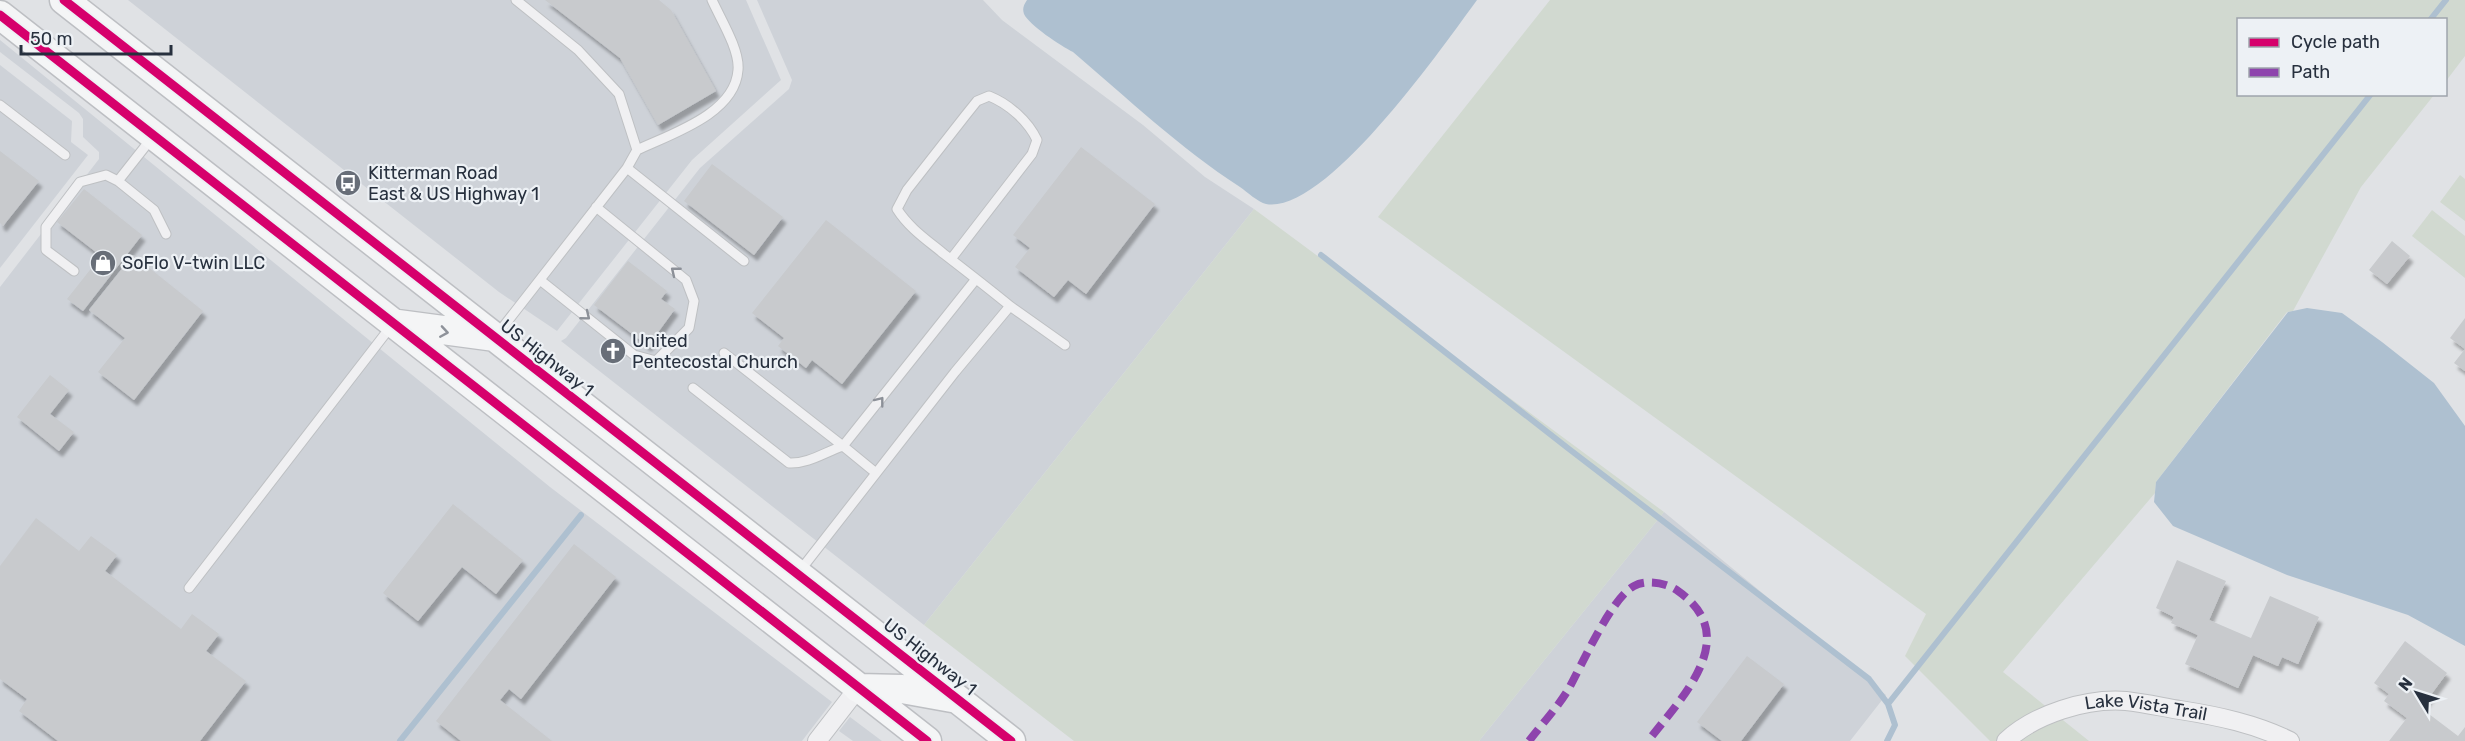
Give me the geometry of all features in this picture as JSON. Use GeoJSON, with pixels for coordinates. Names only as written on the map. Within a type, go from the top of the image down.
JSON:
{"type":"FeatureCollection","features":[{"type":"Feature","properties":{"kind":"main road","name":"US Highway 1"},"geometry":{"type":"LineString","coordinates":[[64,0],[1011,741]]}},
{"type":"Feature","properties":{"kind":"main road"},"geometry":{"type":"LineString","coordinates":[[0,15],[927,741]]}},
{"type":"Feature","properties":{"kind":"main road"},"geometry":{"type":"LineString","coordinates":[[393,323],[495,338]]}},
{"type":"Feature","properties":{"kind":"main road"},"geometry":{"type":"LineString","coordinates":[[858,688],[902,689],[957,699]]}},
{"type":"Feature","properties":{"kind":"street"},"geometry":{"type":"LineString","coordinates":[[825,738],[858,688]]}},
{"type":"Feature","properties":{"kind":"street","name":"Lake Vista Trail"},"geometry":{"type":"LineString","coordinates":[[2006,741],[2040,718],[2080,706],[2124,701],[2227,719],[2276,734],[2290,741]]}},
{"type":"Feature","properties":{"kind":"lane"},"geometry":{"type":"LineString","coordinates":[[516,0],[578,50],[619,94],[637,150]]}},
{"type":"Feature","properties":{"kind":"lane"},"geometry":{"type":"LineString","coordinates":[[495,338],[627,168],[637,150],[690,125],[726,100],[734,85],[738,69],[735,52],[712,0]]}},
{"type":"Feature","properties":{"kind":"lane"},"geometry":{"type":"LineString","coordinates":[[951,259],[1032,154],[1037,140],[1030,126],[998,100],[989,96],[977,101],[907,190],[897,209],[906,224],[1010,306],[1065,345]]}},
{"type":"Feature","properties":{"kind":"lane"},"geometry":{"type":"LineString","coordinates":[[0,105],[65,155]]}},
{"type":"Feature","properties":{"kind":"lane"},"geometry":{"type":"LineString","coordinates":[[118,181],[154,136]]}},
{"type":"Feature","properties":{"kind":"lane"},"geometry":{"type":"LineString","coordinates":[[627,168],[744,261]]}},
{"type":"Feature","properties":{"kind":"lane"},"geometry":{"type":"LineString","coordinates":[[74,271],[46,250],[46,226],[80,182],[106,175],[118,181],[154,210],[166,234]]}},
{"type":"Feature","properties":{"kind":"lane"},"geometry":{"type":"LineString","coordinates":[[540,280],[634,355],[656,361],[688,328],[694,302],[686,280],[596,207]]}},
{"type":"Feature","properties":{"kind":"lane"},"geometry":{"type":"LineString","coordinates":[[693,388],[789,463],[802,464],[843,446],[976,279]]}},
{"type":"Feature","properties":{"kind":"lane"},"geometry":{"type":"LineString","coordinates":[[797,574],[1010,306]]}},
{"type":"Feature","properties":{"kind":"lane"},"geometry":{"type":"LineString","coordinates":[[189,588],[393,323]]}},
{"type":"Feature","properties":{"kind":"lane"},"geometry":{"type":"LineString","coordinates":[[724,353],[876,473]]}},
{"type":"Feature","properties":{"kind":"shaded area"},"geometry":{"type":"Polygon","coordinates":[[[128,0],[746,0],[781,80],[692,160],[557,331],[499,292],[128,0]]]}},
{"type":"Feature","properties":{"kind":"shaded area"},"geometry":{"type":"Polygon","coordinates":[[[757,0],[983,0],[1002,20],[1143,125],[1205,177],[1254,209],[924,625],[561,341],[566,338],[700,168],[789,89],[792,80],[757,0]]]}},
{"type":"Feature","properties":{"kind":"shaded area"},"geometry":{"type":"Polygon","coordinates":[[[1550,0],[2465,0],[2465,56],[2447,80],[2447,18],[2237,18],[2237,96],[2433,96],[2361,187],[2293,311],[2287,312],[2156,482],[2155,493],[2003,672],[2089,741],[1990,741],[1905,656],[1926,614],[1378,217],[1550,0]]]}},
{"type":"Feature","properties":{"kind":"shaded area"},"geometry":{"type":"Polygon","coordinates":[[[0,40],[550,487],[832,702],[802,741],[0,741],[0,287],[99,159],[99,152],[83,137],[83,119],[79,113],[0,52],[0,40]]]}},
{"type":"Feature","properties":{"kind":"shaded area"},"geometry":{"type":"Polygon","coordinates":[[[0,65],[72,121],[71,142],[88,155],[0,268],[0,65]]]}},
{"type":"Feature","properties":{"kind":"shaded area"},"geometry":{"type":"Polygon","coordinates":[[[2460,175],[2465,179],[2465,221],[2440,202],[2460,175]]]}},
{"type":"Feature","properties":{"kind":"shaded area"},"geometry":{"type":"Polygon","coordinates":[[[1254,209],[1664,512],[1479,741],[1074,741],[924,625],[1254,209]]]}},
{"type":"Feature","properties":{"kind":"shaded area"},"geometry":{"type":"Polygon","coordinates":[[[2432,210],[2465,236],[2465,278],[2412,236],[2432,210]]]}},
{"type":"Feature","properties":{"kind":"shaded area"},"geometry":{"type":"Polygon","coordinates":[[[1664,512],[1886,695],[1850,741],[1479,741],[1664,512]]]}},
{"type":"Feature","properties":{"kind":"shaded area"},"geometry":{"type":"Polygon","coordinates":[[[850,717],[882,741],[853,741],[839,731],[850,717]]]}},
{"type":"Feature","properties":{"kind":"water"},"geometry":{"type":"Polygon","coordinates":[[[1027,0],[1477,0],[1412,87],[1350,156],[1320,183],[1291,200],[1266,204],[1196,156],[1073,52],[1027,19],[1023,10],[1027,0]]]}},
{"type":"Feature","properties":{"kind":"water"},"geometry":{"type":"Polygon","coordinates":[[[2307,308],[2342,313],[2382,342],[2434,383],[2465,426],[2465,646],[2408,615],[2287,575],[2173,526],[2154,502],[2156,482],[2288,312],[2307,308]]]}},
{"type":"Feature","properties":{"kind":"building"},"geometry":{"type":"Polygon","coordinates":[[[545,0],[659,0],[671,10],[716,91],[658,125],[620,58],[545,0]]]}},
{"type":"Feature","properties":{"kind":"building"},"geometry":{"type":"Polygon","coordinates":[[[1081,147],[1155,204],[1086,294],[1068,280],[1054,297],[1015,267],[1030,248],[1013,235],[1081,147]]]}},
{"type":"Feature","properties":{"kind":"building"},"geometry":{"type":"Polygon","coordinates":[[[0,151],[39,181],[3,226],[0,223],[0,151]]]}},
{"type":"Feature","properties":{"kind":"building"},"geometry":{"type":"Polygon","coordinates":[[[712,164],[783,217],[754,255],[684,201],[712,164]]]}},
{"type":"Feature","properties":{"kind":"building"},"geometry":{"type":"Polygon","coordinates":[[[84,189],[142,235],[83,311],[67,299],[101,256],[57,222],[84,189]]]}},
{"type":"Feature","properties":{"kind":"building"},"geometry":{"type":"Polygon","coordinates":[[[826,220],[916,291],[842,384],[812,360],[806,368],[778,346],[784,338],[752,313],[826,220]]]}},
{"type":"Feature","properties":{"kind":"building"},"geometry":{"type":"Polygon","coordinates":[[[2392,241],[2410,256],[2387,284],[2369,270],[2392,241]]]}},
{"type":"Feature","properties":{"kind":"building"},"geometry":{"type":"Polygon","coordinates":[[[133,255],[203,311],[134,400],[98,372],[125,338],[89,310],[133,255]]]}},
{"type":"Feature","properties":{"kind":"building"},"geometry":{"type":"Polygon","coordinates":[[[628,261],[667,291],[661,299],[675,309],[648,346],[594,305],[628,261]]]}},
{"type":"Feature","properties":{"kind":"building"},"geometry":{"type":"Polygon","coordinates":[[[2465,318],[2465,349],[2450,338],[2465,318]]]}},
{"type":"Feature","properties":{"kind":"building"},"geometry":{"type":"Polygon","coordinates":[[[2465,349],[2465,371],[2454,363],[2465,349]]]}},
{"type":"Feature","properties":{"kind":"building"},"geometry":{"type":"Polygon","coordinates":[[[50,375],[69,390],[50,414],[74,432],[59,451],[17,417],[50,375]]]}},
{"type":"Feature","properties":{"kind":"building"},"geometry":{"type":"Polygon","coordinates":[[[453,504],[523,560],[496,594],[462,567],[418,621],[383,593],[453,504]]]}},
{"type":"Feature","properties":{"kind":"building"},"geometry":{"type":"Polygon","coordinates":[[[36,518],[79,551],[91,536],[117,555],[105,571],[181,629],[192,614],[219,634],[206,651],[246,681],[200,741],[58,741],[19,711],[27,699],[0,679],[0,566],[36,518]]]}},
{"type":"Feature","properties":{"kind":"building"},"geometry":{"type":"Polygon","coordinates":[[[574,544],[616,577],[521,699],[509,689],[500,700],[552,741],[461,741],[436,721],[574,544]]]}},
{"type":"Feature","properties":{"kind":"building"},"geometry":{"type":"Polygon","coordinates":[[[2177,560],[2226,581],[2209,620],[2251,638],[2270,596],[2319,617],[2298,664],[2282,657],[2278,666],[2253,655],[2238,688],[2185,664],[2198,635],[2171,623],[2174,617],[2156,608],[2177,560]]]}},
{"type":"Feature","properties":{"kind":"building"},"geometry":{"type":"Polygon","coordinates":[[[2405,641],[2447,673],[2421,708],[2458,736],[2465,727],[2465,741],[2389,741],[2407,718],[2384,701],[2389,694],[2374,683],[2405,641]]]}},
{"type":"Feature","properties":{"kind":"building"},"geometry":{"type":"Polygon","coordinates":[[[1747,656],[1784,684],[1741,741],[1722,741],[1697,722],[1747,656]]]}},
{"type":"Feature","properties":{"kind":"waterway"},"geometry":{"type":"LineString","coordinates":[[2432,18],[2446,0]]}},
{"type":"Feature","properties":{"kind":"waterway"},"geometry":{"type":"LineString","coordinates":[[1888,704],[2369,96]]}},
{"type":"Feature","properties":{"kind":"waterway"},"geometry":{"type":"LineString","coordinates":[[1321,255],[1869,679],[1888,704],[1895,725],[1887,741]]}},
{"type":"Feature","properties":{"kind":"waterway"},"geometry":{"type":"LineString","coordinates":[[400,741],[581,515]]}},
{"type":"Feature","properties":{"kind":"marked path"},"geometry":{"type":"LineString","coordinates":[[1529,741],[1568,690],[1616,604],[1634,586],[1651,582],[1673,588],[1697,609],[1706,628],[1706,647],[1700,667],[1689,687],[1648,741]]}},
{"type":"Feature","properties":{"kind":"cycle path"},"geometry":{"type":"LineString","coordinates":[[64,0],[1011,741]]}},
{"type":"Feature","properties":{"kind":"cycle path"},"geometry":{"type":"LineString","coordinates":[[0,15],[927,741]]}},
{"type":"Feature","properties":{"kind":"place","name":"Kitterman Road East & US Highway 1"},"geometry":{"type":"Point","coordinates":[348,183]}},
{"type":"Feature","properties":{"kind":"place","name":"SoFlo V-twin LLC"},"geometry":{"type":"Point","coordinates":[103,263]}},
{"type":"Feature","properties":{"kind":"place","name":"United Pentecostal Church"},"geometry":{"type":"Point","coordinates":[613,351]}}]}
